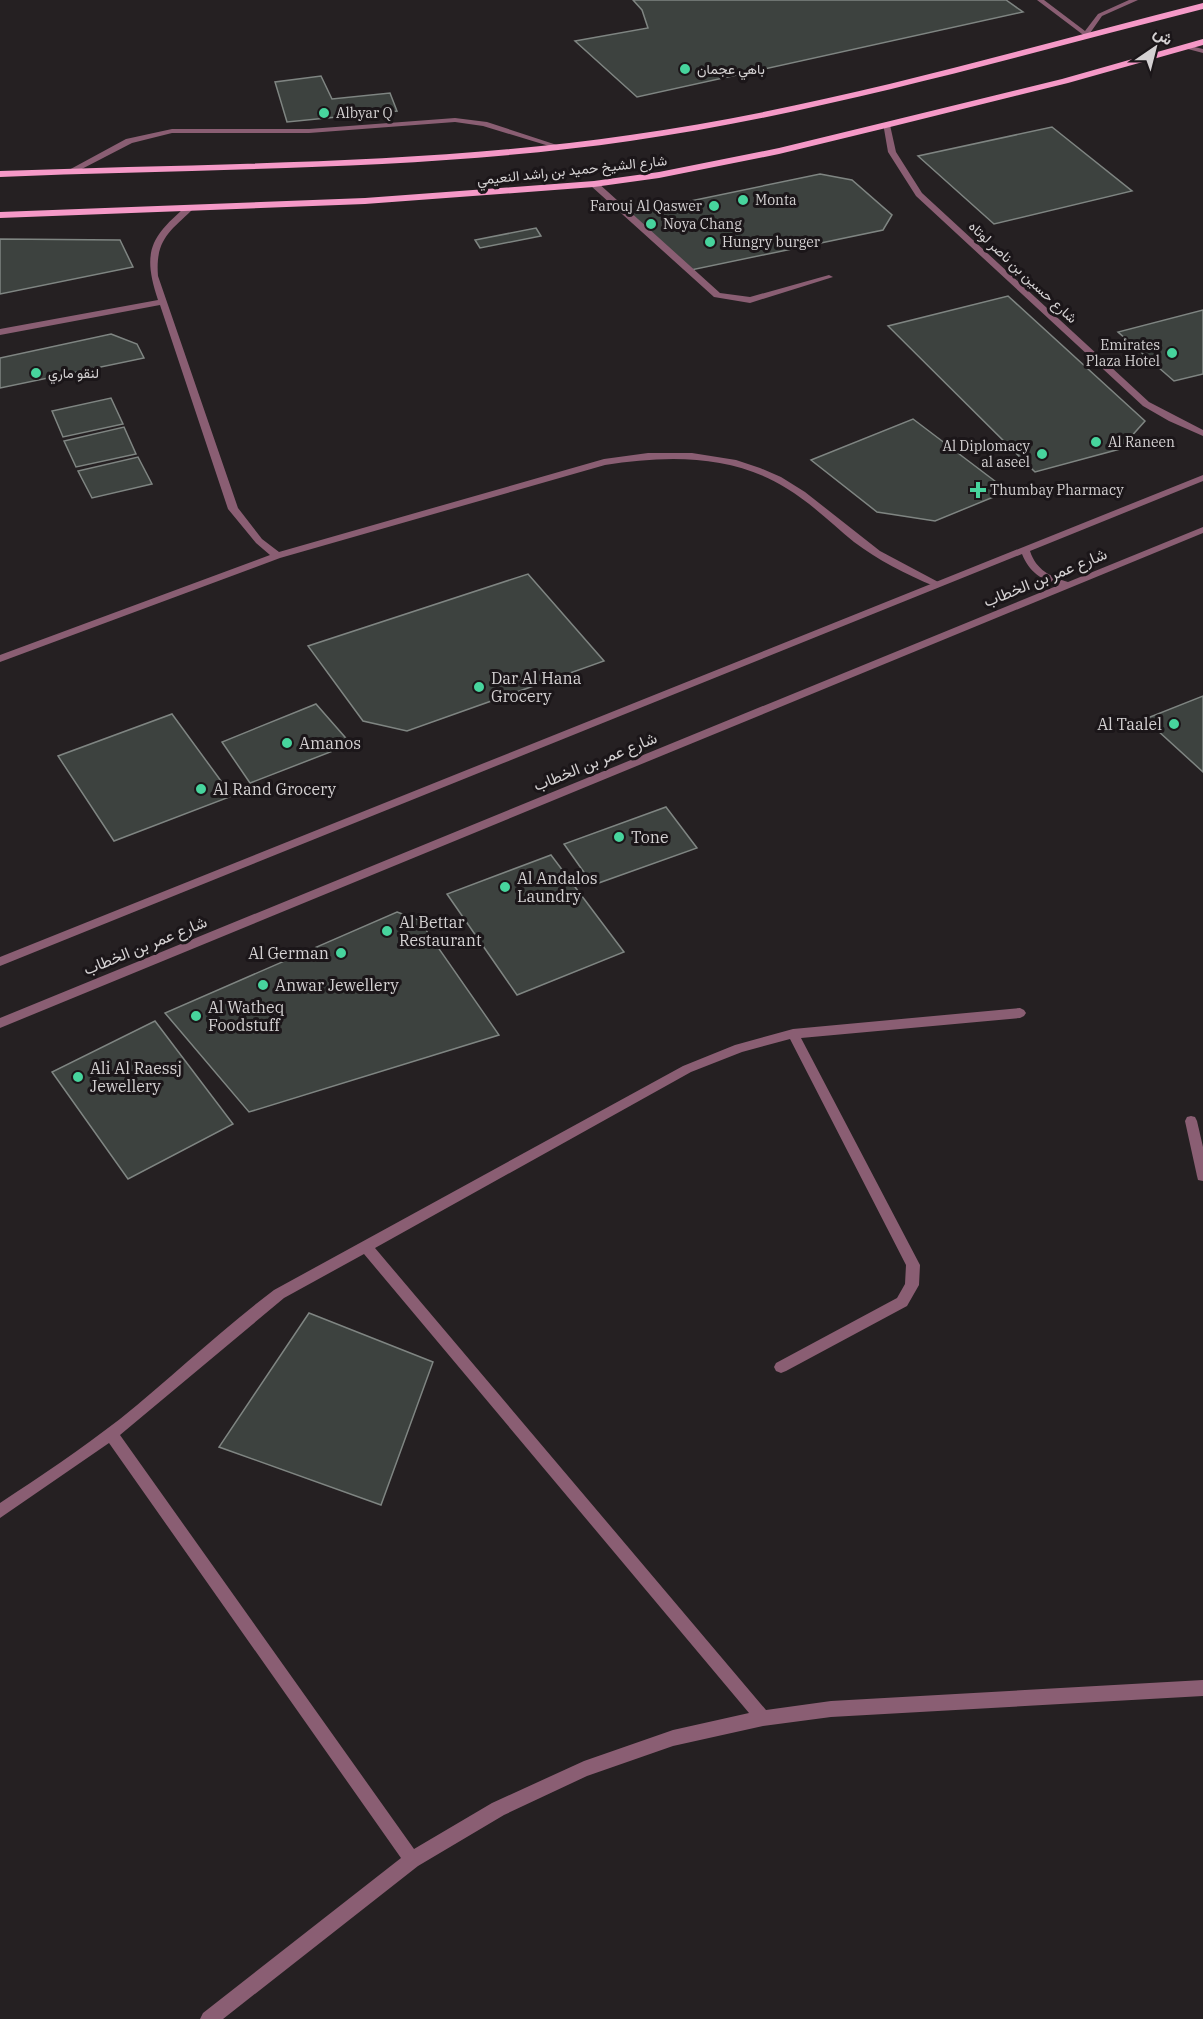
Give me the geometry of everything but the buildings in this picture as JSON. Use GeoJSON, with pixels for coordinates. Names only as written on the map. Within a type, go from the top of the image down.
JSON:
{"type":"FeatureCollection","features":[{"type":"Feature","properties":{"kind":"main road","name":"شارع الشيخ حميد بن راشد النعيمي"},"geometry":{"type":"LineString","coordinates":[[0,174],[387,162],[559,147],[737,122],[898,85],[1203,6]]}},
{"type":"Feature","properties":{"kind":"main road","name":"شارع الشيخ حميد بن راشد النعيمي"},"geometry":{"type":"LineString","coordinates":[[0,215],[365,201],[594,184],[698,168],[886,125],[1065,81],[1203,42]]}},
{"type":"Feature","properties":{"kind":"street"},"geometry":{"type":"LineString","coordinates":[[1040,0],[1086,35],[1100,15],[1134,0]]}},
{"type":"Feature","properties":{"kind":"street"},"geometry":{"type":"LineString","coordinates":[[1186,47],[1203,51]]}},
{"type":"Feature","properties":{"kind":"street"},"geometry":{"type":"LineString","coordinates":[[70,171],[129,141],[172,131],[309,130],[455,120],[484,124],[559,147]]}},
{"type":"Feature","properties":{"kind":"street","name":"شارع حسين بن ناصر لوتاه"},"geometry":{"type":"LineString","coordinates":[[886,125],[892,152],[898,166],[919,194],[1146,404],[1203,433]]}},
{"type":"Feature","properties":{"kind":"street"},"geometry":{"type":"LineString","coordinates":[[594,184],[717,295],[750,300],[829,277]]}},
{"type":"Feature","properties":{"kind":"street"},"geometry":{"type":"LineString","coordinates":[[191,207],[163,233],[155,247],[152,261],[161,302],[233,508],[259,541],[276,556]]}},
{"type":"Feature","properties":{"kind":"street"},"geometry":{"type":"LineString","coordinates":[[0,332],[161,302]]}},
{"type":"Feature","properties":{"kind":"street"},"geometry":{"type":"LineString","coordinates":[[0,659],[276,556],[604,462],[640,455],[677,454],[714,458],[748,466],[779,480],[805,497],[870,549],[937,584]]}},
{"type":"Feature","properties":{"kind":"street","name":"شارع عمر بن الخطاب"},"geometry":{"type":"LineString","coordinates":[[0,962],[1203,478]]}},
{"type":"Feature","properties":{"kind":"street","name":"شارع عمر بن الخطاب"},"geometry":{"type":"LineString","coordinates":[[0,1023],[1203,530]]}},
{"type":"Feature","properties":{"kind":"street"},"geometry":{"type":"LineString","coordinates":[[1025,549],[1026,558],[1032,567],[1042,575],[1070,585]]}},
{"type":"Feature","properties":{"kind":"street"},"geometry":{"type":"LineString","coordinates":[[0,1511],[111,1434],[261,1308],[307,1277],[687,1069],[721,1053],[793,1034],[1020,1013]]}},
{"type":"Feature","properties":{"kind":"street"},"geometry":{"type":"LineString","coordinates":[[781,1367],[902,1302],[912,1285],[913,1265],[793,1034]]}},
{"type":"Feature","properties":{"kind":"street"},"geometry":{"type":"LineString","coordinates":[[1191,1121],[1203,1176]]}},
{"type":"Feature","properties":{"kind":"street"},"geometry":{"type":"LineString","coordinates":[[366,1246],[763,1718]]}},
{"type":"Feature","properties":{"kind":"street"},"geometry":{"type":"LineString","coordinates":[[111,1434],[412,1860]]}},
{"type":"Feature","properties":{"kind":"street"},"geometry":{"type":"LineString","coordinates":[[209,2019],[412,1860],[498,1809],[584,1769],[673,1738],[763,1718],[831,1708],[1203,1688]]}},
{"type":"Feature","properties":{"kind":"place","name":"باهي عجمان"},"geometry":{"type":"Point","coordinates":[685,69]}},
{"type":"Feature","properties":{"kind":"place","name":"Albyar Q"},"geometry":{"type":"Point","coordinates":[324,113]}},
{"type":"Feature","properties":{"kind":"place","name":"Monta"},"geometry":{"type":"Point","coordinates":[743,200]}},
{"type":"Feature","properties":{"kind":"place","name":"Farouj Al Qaswer"},"geometry":{"type":"Point","coordinates":[714,206]}},
{"type":"Feature","properties":{"kind":"place","name":"Noya Chang"},"geometry":{"type":"Point","coordinates":[651,224]}},
{"type":"Feature","properties":{"kind":"place","name":"Hungry burger"},"geometry":{"type":"Point","coordinates":[710,242]}},
{"type":"Feature","properties":{"kind":"place","name":"Emirates Plaza Hotel"},"geometry":{"type":"Point","coordinates":[1172,353]}},
{"type":"Feature","properties":{"kind":"place","name":"لنقو ماري"},"geometry":{"type":"Point","coordinates":[36,373]}},
{"type":"Feature","properties":{"kind":"place","name":"Al Raneen"},"geometry":{"type":"Point","coordinates":[1096,442]}},
{"type":"Feature","properties":{"kind":"place","name":"Al Diplomacy al aseel"},"geometry":{"type":"Point","coordinates":[1042,454]}},
{"type":"Feature","properties":{"kind":"place","name":"Thumbay Pharmacy"},"geometry":{"type":"Point","coordinates":[978,490]}},
{"type":"Feature","properties":{"kind":"place","name":"Dar Al Hana Grocery"},"geometry":{"type":"Point","coordinates":[479,687]}},
{"type":"Feature","properties":{"kind":"place","name":"Al Taalel"},"geometry":{"type":"Point","coordinates":[1174,724]}},
{"type":"Feature","properties":{"kind":"place","name":"Amanos"},"geometry":{"type":"Point","coordinates":[287,743]}},
{"type":"Feature","properties":{"kind":"place","name":"Al Rand Grocery"},"geometry":{"type":"Point","coordinates":[201,789]}},
{"type":"Feature","properties":{"kind":"place","name":"Tone"},"geometry":{"type":"Point","coordinates":[619,837]}},
{"type":"Feature","properties":{"kind":"place","name":"Al Andalos Laundry"},"geometry":{"type":"Point","coordinates":[505,887]}},
{"type":"Feature","properties":{"kind":"place","name":"Al Bettar Restaurant"},"geometry":{"type":"Point","coordinates":[387,931]}},
{"type":"Feature","properties":{"kind":"place","name":"Al German"},"geometry":{"type":"Point","coordinates":[341,953]}},
{"type":"Feature","properties":{"kind":"place","name":"Anwar Jewellery"},"geometry":{"type":"Point","coordinates":[263,985]}},
{"type":"Feature","properties":{"kind":"place","name":"Al Watheq Foodstuff"},"geometry":{"type":"Point","coordinates":[196,1016]}},
{"type":"Feature","properties":{"kind":"place","name":"Ali Al Raessj Jewellery"},"geometry":{"type":"Point","coordinates":[78,1077]}}]}
